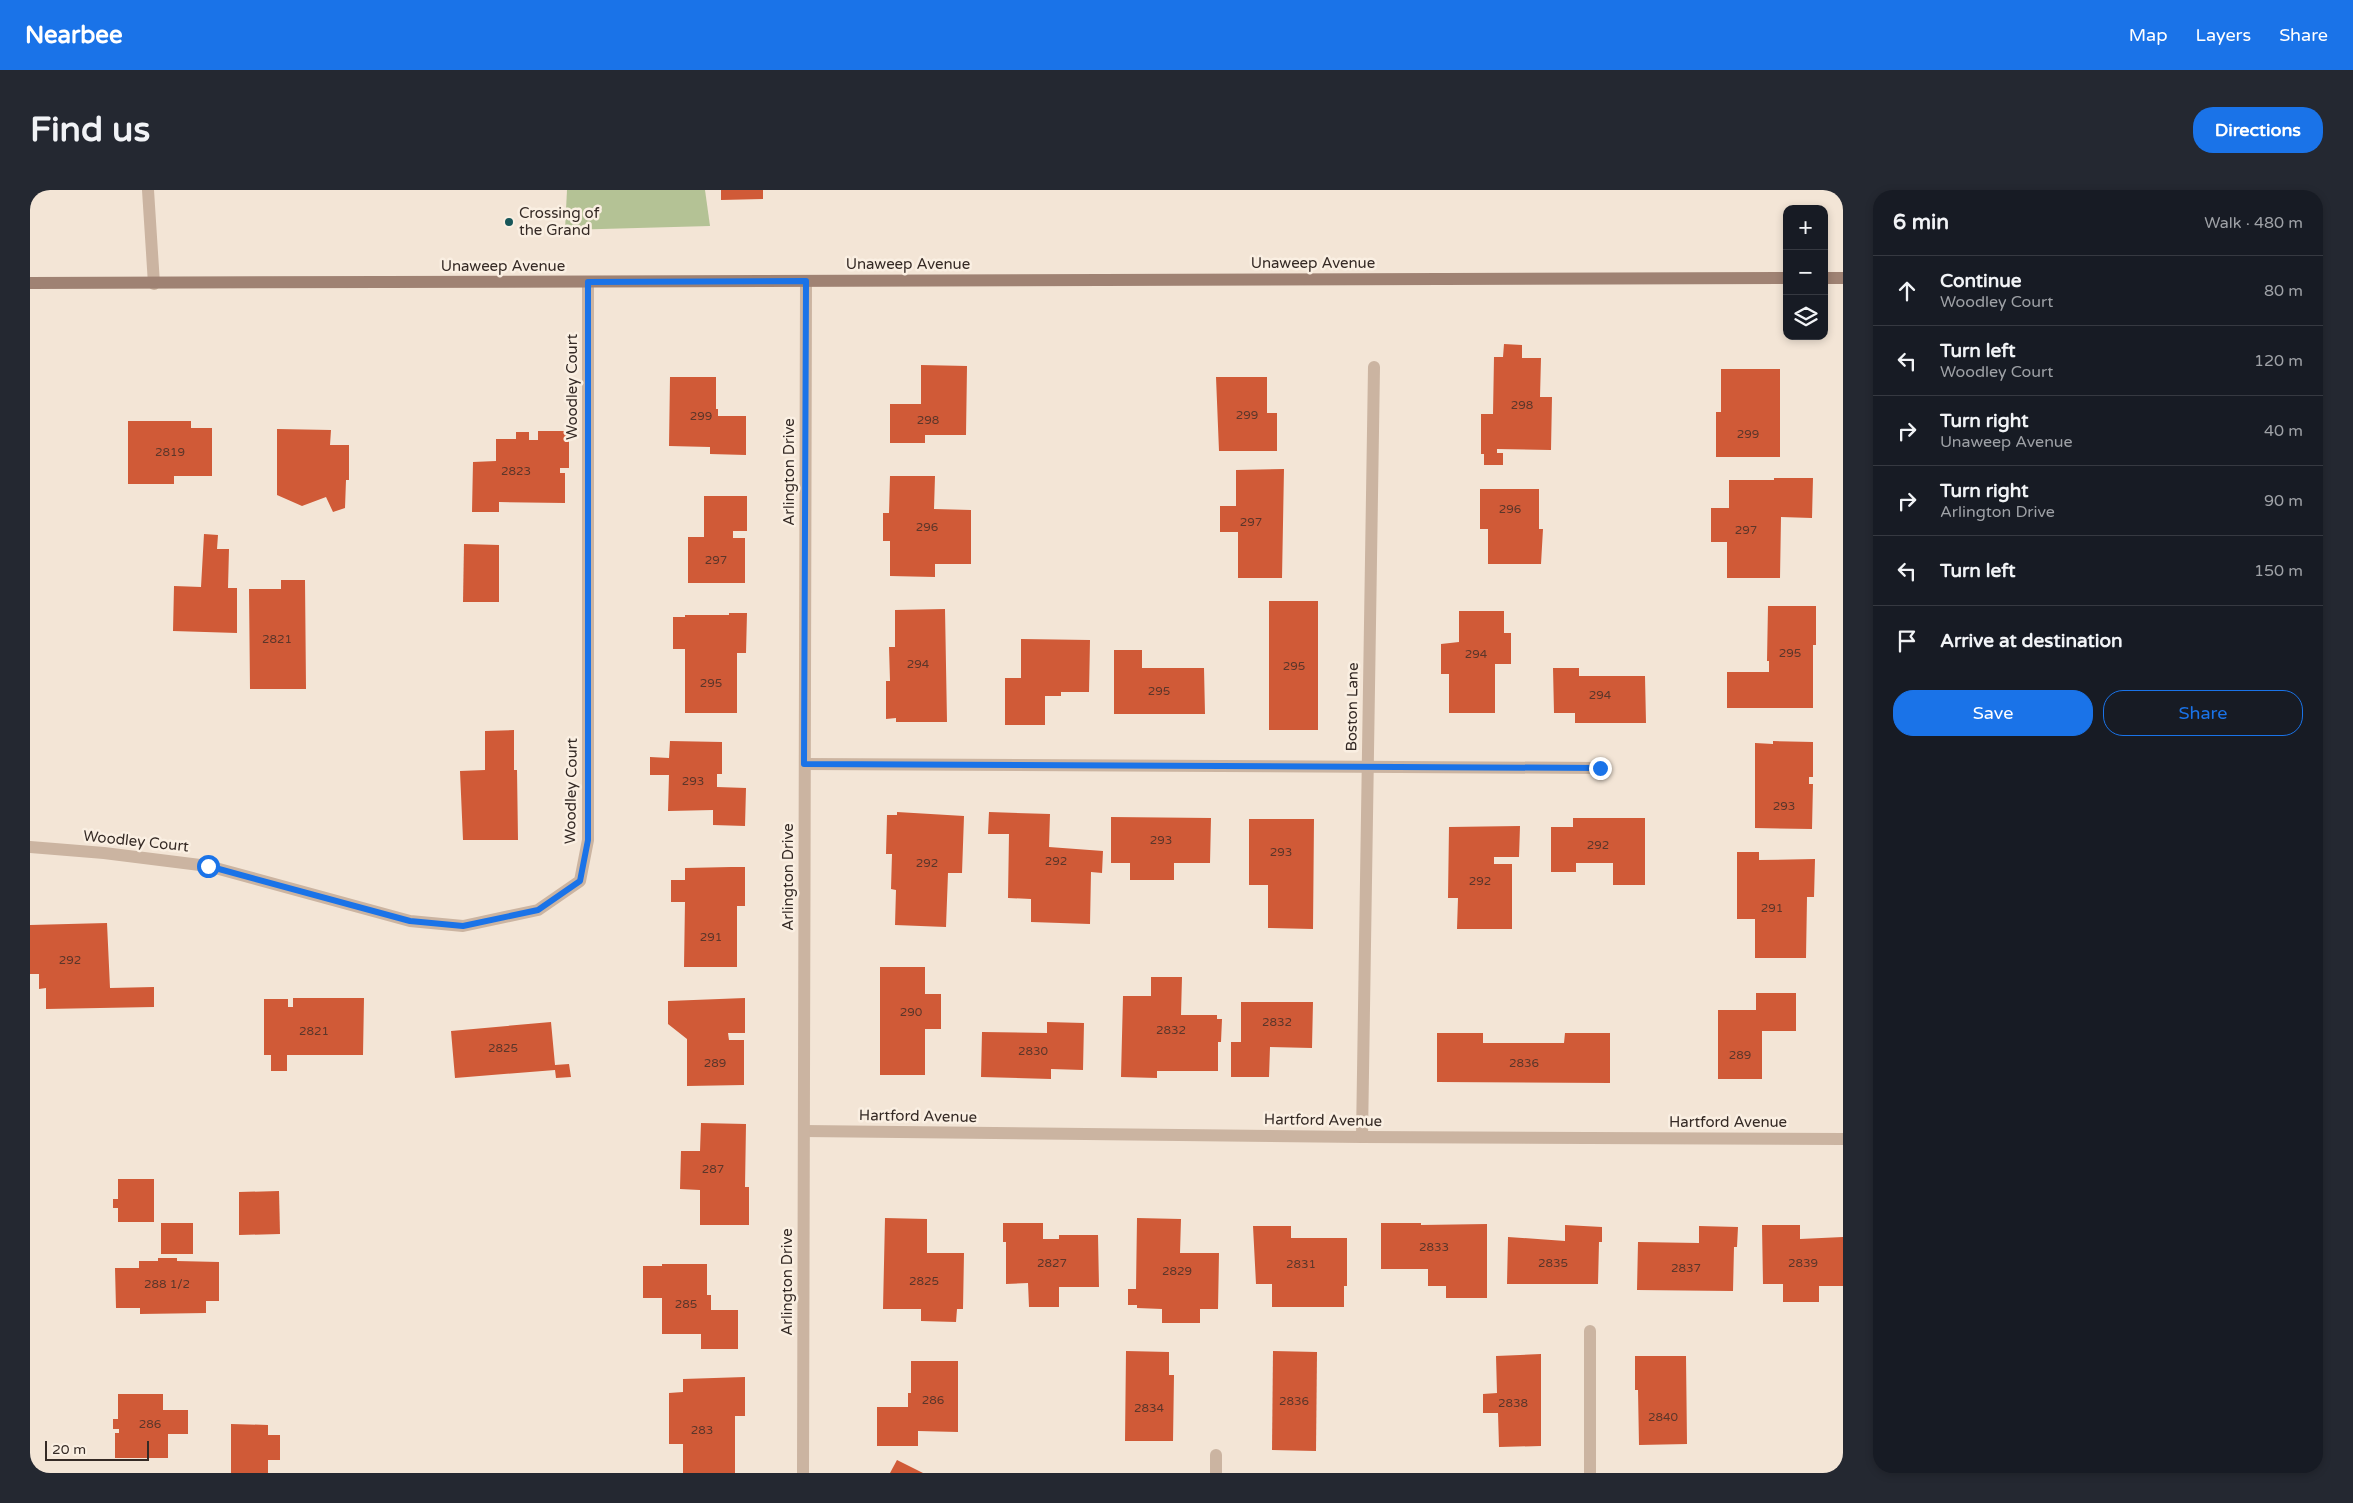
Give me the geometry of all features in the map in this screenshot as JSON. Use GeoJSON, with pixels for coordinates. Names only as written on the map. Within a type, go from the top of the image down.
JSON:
{"type":"FeatureCollection","features":[{"type":"Feature","properties":{"kind":"main road","name":"Unaweep Avenue"},"geometry":{"type":"LineString","coordinates":[[30,283],[1783,278]]}},
{"type":"Feature","properties":{"kind":"main road"},"geometry":{"type":"LineString","coordinates":[[1828,278],[1843,278]]}},
{"type":"Feature","properties":{"kind":"street"},"geometry":{"type":"LineString","coordinates":[[148,190],[154,284]]}},
{"type":"Feature","properties":{"kind":"street","name":"Arlington Drive"},"geometry":{"type":"LineString","coordinates":[[803,1473],[806,281]]}},
{"type":"Feature","properties":{"kind":"street","name":"Woodley Court"},"geometry":{"type":"LineString","coordinates":[[30,847],[104,853],[208,866],[410,921],[463,926],[538,910],[580,881],[588,840],[588,282]]}},
{"type":"Feature","properties":{"kind":"street","name":"Boston Lane"},"geometry":{"type":"LineString","coordinates":[[1362,1137],[1374,367]]}},
{"type":"Feature","properties":{"kind":"street"},"geometry":{"type":"LineString","coordinates":[[804,764],[1600,768]]}},
{"type":"Feature","properties":{"kind":"street","name":"Hartford Avenue"},"geometry":{"type":"LineString","coordinates":[[804,1131],[1362,1137],[1843,1139]]}},
{"type":"Feature","properties":{"kind":"street"},"geometry":{"type":"LineString","coordinates":[[1590,1331],[1590,1473]]}},
{"type":"Feature","properties":{"kind":"street"},"geometry":{"type":"LineString","coordinates":[[1216,1455],[1216,1473]]}},
{"type":"Feature","properties":{"kind":"green space"},"geometry":{"type":"Polygon","coordinates":[[[567,190],[705,190],[710,226],[565,230],[567,190]]]}},
{"type":"Feature","properties":{"kind":"building"},"geometry":{"type":"Polygon","coordinates":[[[721,190],[763,190],[763,199],[721,200],[721,190]]]}},
{"type":"Feature","properties":{"kind":"building"},"geometry":{"type":"Polygon","coordinates":[[[1504,344],[1522,345],[1522,358],[1541,358],[1540,397],[1552,397],[1551,450],[1497,449],[1497,453],[1503,453],[1503,465],[1484,465],[1484,454],[1481,454],[1481,414],[1493,414],[1494,357],[1503,357],[1504,344]]]}},
{"type":"Feature","properties":{"kind":"building"},"geometry":{"type":"Polygon","coordinates":[[[921,365],[967,366],[966,435],[925,435],[925,443],[890,443],[890,404],[921,404],[921,365]]]}},
{"type":"Feature","properties":{"kind":"building"},"geometry":{"type":"Polygon","coordinates":[[[1721,369],[1780,369],[1780,457],[1716,457],[1716,412],[1721,412],[1721,369]]]}},
{"type":"Feature","properties":{"kind":"building"},"geometry":{"type":"Polygon","coordinates":[[[670,377],[716,377],[716,409],[718,409],[718,416],[746,416],[746,455],[710,454],[710,447],[669,446],[670,377]]]}},
{"type":"Feature","properties":{"kind":"building"},"geometry":{"type":"Polygon","coordinates":[[[1216,377],[1267,377],[1267,413],[1277,413],[1277,451],[1219,451],[1216,377]]]}},
{"type":"Feature","properties":{"kind":"building"},"geometry":{"type":"Polygon","coordinates":[[[128,421],[191,421],[191,428],[212,428],[212,476],[174,476],[174,484],[128,484],[128,421]]]}},
{"type":"Feature","properties":{"kind":"building"},"geometry":{"type":"Polygon","coordinates":[[[277,429],[331,430],[330,445],[349,445],[349,480],[346,480],[345,508],[333,512],[326,497],[302,506],[277,495],[277,429]]]}},
{"type":"Feature","properties":{"kind":"building"},"geometry":{"type":"Polygon","coordinates":[[[538,431],[569,431],[569,468],[560,468],[560,473],[565,473],[565,503],[499,502],[499,512],[472,512],[473,462],[496,461],[496,439],[516,439],[516,432],[529,432],[529,440],[538,440],[538,431]]]}},
{"type":"Feature","properties":{"kind":"building"},"geometry":{"type":"Polygon","coordinates":[[[1284,469],[1282,578],[1238,578],[1238,532],[1220,532],[1220,506],[1236,506],[1236,470],[1284,469]]]}},
{"type":"Feature","properties":{"kind":"building"},"geometry":{"type":"Polygon","coordinates":[[[890,476],[935,476],[934,509],[971,510],[971,564],[935,564],[935,577],[890,576],[890,541],[883,541],[883,513],[889,513],[890,476]]]}},
{"type":"Feature","properties":{"kind":"building"},"geometry":{"type":"Polygon","coordinates":[[[1774,478],[1813,478],[1812,518],[1781,517],[1780,578],[1727,578],[1727,542],[1711,542],[1711,508],[1729,508],[1729,480],[1774,480],[1774,478]]]}},
{"type":"Feature","properties":{"kind":"building"},"geometry":{"type":"Polygon","coordinates":[[[1480,489],[1539,489],[1539,529],[1543,529],[1541,564],[1488,564],[1488,529],[1480,529],[1480,489]]]}},
{"type":"Feature","properties":{"kind":"building"},"geometry":{"type":"Polygon","coordinates":[[[704,496],[747,496],[747,531],[733,531],[733,538],[745,538],[745,583],[688,583],[688,537],[704,537],[704,496]]]}},
{"type":"Feature","properties":{"kind":"building"},"geometry":{"type":"Polygon","coordinates":[[[204,534],[218,535],[217,549],[229,549],[228,588],[237,588],[237,633],[173,631],[174,586],[201,587],[204,534]]]}},
{"type":"Feature","properties":{"kind":"building"},"geometry":{"type":"Polygon","coordinates":[[[464,544],[499,545],[499,602],[463,602],[464,544]]]}},
{"type":"Feature","properties":{"kind":"building"},"geometry":{"type":"Polygon","coordinates":[[[281,580],[305,580],[306,689],[250,689],[249,589],[281,589],[281,580]]]}},
{"type":"Feature","properties":{"kind":"building"},"geometry":{"type":"Polygon","coordinates":[[[1269,601],[1318,601],[1318,730],[1269,730],[1269,601]]]}},
{"type":"Feature","properties":{"kind":"building"},"geometry":{"type":"Polygon","coordinates":[[[1768,606],[1816,606],[1816,645],[1813,645],[1813,708],[1727,708],[1727,672],[1769,672],[1769,661],[1767,661],[1768,606]]]}},
{"type":"Feature","properties":{"kind":"building"},"geometry":{"type":"Polygon","coordinates":[[[945,609],[947,722],[896,722],[896,718],[886,719],[886,681],[890,681],[889,647],[895,647],[895,610],[945,609]]]}},
{"type":"Feature","properties":{"kind":"building"},"geometry":{"type":"Polygon","coordinates":[[[1459,611],[1504,611],[1504,633],[1511,633],[1511,664],[1495,664],[1495,713],[1449,713],[1449,674],[1441,674],[1441,644],[1459,642],[1459,611]]]}},
{"type":"Feature","properties":{"kind":"building"},"geometry":{"type":"Polygon","coordinates":[[[729,613],[747,613],[746,653],[737,653],[737,713],[685,713],[685,649],[673,649],[673,617],[685,617],[685,615],[729,615],[729,613]]]}},
{"type":"Feature","properties":{"kind":"building"},"geometry":{"type":"Polygon","coordinates":[[[1021,639],[1090,640],[1089,692],[1061,692],[1061,696],[1045,696],[1045,725],[1005,725],[1005,678],[1021,678],[1021,639]]]}},
{"type":"Feature","properties":{"kind":"building"},"geometry":{"type":"Polygon","coordinates":[[[1114,650],[1142,650],[1142,668],[1204,668],[1205,714],[1114,714],[1114,650]]]}},
{"type":"Feature","properties":{"kind":"building"},"geometry":{"type":"Polygon","coordinates":[[[1553,668],[1579,668],[1579,676],[1645,676],[1646,723],[1575,723],[1575,713],[1554,713],[1553,668]]]}},
{"type":"Feature","properties":{"kind":"building"},"geometry":{"type":"Polygon","coordinates":[[[514,730],[514,770],[517,770],[518,840],[463,840],[460,771],[485,770],[485,731],[514,730]]]}},
{"type":"Feature","properties":{"kind":"building"},"geometry":{"type":"Polygon","coordinates":[[[670,741],[722,742],[722,774],[717,774],[717,787],[746,788],[745,826],[713,825],[713,810],[668,811],[669,775],[650,775],[650,757],[669,758],[670,741]]]}},
{"type":"Feature","properties":{"kind":"building"},"geometry":{"type":"Polygon","coordinates":[[[1773,741],[1813,742],[1813,777],[1809,777],[1809,784],[1813,784],[1812,829],[1755,828],[1755,743],[1773,744],[1773,741]]]}},
{"type":"Feature","properties":{"kind":"building"},"geometry":{"type":"Polygon","coordinates":[[[897,812],[964,816],[962,873],[948,873],[946,927],[895,925],[896,890],[891,889],[892,854],[886,854],[887,815],[897,815],[897,812]]]}},
{"type":"Feature","properties":{"kind":"building"},"geometry":{"type":"Polygon","coordinates":[[[989,812],[1050,814],[1049,847],[1103,851],[1102,873],[1091,872],[1090,924],[1031,922],[1031,899],[1008,898],[1009,834],[988,834],[989,812]]]}},
{"type":"Feature","properties":{"kind":"building"},"geometry":{"type":"Polygon","coordinates":[[[1111,817],[1211,818],[1210,863],[1174,863],[1174,880],[1130,880],[1130,863],[1111,863],[1111,817]]]}},
{"type":"Feature","properties":{"kind":"building"},"geometry":{"type":"Polygon","coordinates":[[[1573,818],[1645,818],[1645,885],[1613,885],[1613,863],[1576,863],[1576,872],[1551,872],[1551,827],[1573,827],[1573,818]]]}},
{"type":"Feature","properties":{"kind":"building"},"geometry":{"type":"Polygon","coordinates":[[[1249,819],[1314,819],[1313,929],[1268,928],[1268,885],[1249,885],[1249,819]]]}},
{"type":"Feature","properties":{"kind":"building"},"geometry":{"type":"Polygon","coordinates":[[[1520,826],[1519,857],[1494,857],[1494,864],[1512,864],[1512,929],[1457,929],[1458,898],[1448,898],[1449,827],[1520,826]]]}},
{"type":"Feature","properties":{"kind":"building"},"geometry":{"type":"Polygon","coordinates":[[[1737,852],[1759,852],[1759,860],[1815,859],[1814,897],[1807,897],[1806,958],[1755,958],[1755,919],[1737,919],[1737,852]]]}},
{"type":"Feature","properties":{"kind":"building"},"geometry":{"type":"Polygon","coordinates":[[[745,867],[745,906],[737,906],[737,967],[684,967],[685,902],[671,902],[671,880],[685,880],[685,868],[745,867]]]}},
{"type":"Feature","properties":{"kind":"building"},"geometry":{"type":"Polygon","coordinates":[[[107,923],[110,988],[154,987],[154,1007],[46,1009],[46,988],[39,989],[39,974],[30,974],[30,925],[107,923]]]}},
{"type":"Feature","properties":{"kind":"building"},"geometry":{"type":"Polygon","coordinates":[[[880,967],[925,967],[925,994],[941,994],[941,1029],[925,1029],[925,1075],[880,1075],[880,967]]]}},
{"type":"Feature","properties":{"kind":"building"},"geometry":{"type":"Polygon","coordinates":[[[1151,977],[1182,977],[1181,1015],[1217,1015],[1217,1019],[1222,1019],[1221,1042],[1218,1042],[1218,1071],[1157,1071],[1157,1078],[1121,1077],[1123,996],[1151,996],[1151,977]]]}},
{"type":"Feature","properties":{"kind":"building"},"geometry":{"type":"Polygon","coordinates":[[[1756,993],[1796,993],[1796,1031],[1762,1031],[1762,1079],[1718,1079],[1718,1010],[1756,1010],[1756,993]]]}},
{"type":"Feature","properties":{"kind":"building"},"geometry":{"type":"Polygon","coordinates":[[[293,998],[364,998],[363,1055],[287,1055],[287,1071],[271,1071],[271,1055],[264,1055],[264,999],[288,999],[288,1007],[293,1007],[293,998]]]}},
{"type":"Feature","properties":{"kind":"building"},"geometry":{"type":"Polygon","coordinates":[[[745,998],[745,1033],[728,1033],[729,1040],[744,1040],[744,1085],[687,1086],[687,1039],[668,1024],[668,1001],[745,998]]]}},
{"type":"Feature","properties":{"kind":"building"},"geometry":{"type":"Polygon","coordinates":[[[1241,1002],[1313,1002],[1312,1048],[1270,1047],[1269,1077],[1231,1077],[1231,1042],[1241,1042],[1241,1002]]]}},
{"type":"Feature","properties":{"kind":"building"},"geometry":{"type":"Polygon","coordinates":[[[551,1022],[555,1065],[569,1064],[571,1077],[556,1078],[555,1070],[455,1078],[451,1031],[551,1022]]]}},
{"type":"Feature","properties":{"kind":"building"},"geometry":{"type":"Polygon","coordinates":[[[1047,1022],[1084,1023],[1083,1070],[1051,1069],[1051,1079],[981,1077],[982,1032],[1047,1033],[1047,1022]]]}},
{"type":"Feature","properties":{"kind":"building"},"geometry":{"type":"Polygon","coordinates":[[[1437,1033],[1483,1033],[1483,1043],[1564,1043],[1565,1033],[1610,1033],[1610,1083],[1437,1082],[1437,1033]]]}},
{"type":"Feature","properties":{"kind":"building"},"geometry":{"type":"Polygon","coordinates":[[[701,1123],[746,1124],[745,1187],[749,1187],[749,1225],[700,1225],[700,1190],[680,1189],[681,1151],[700,1151],[701,1123]]]}},
{"type":"Feature","properties":{"kind":"building"},"geometry":{"type":"Polygon","coordinates":[[[118,1179],[154,1179],[154,1222],[118,1222],[118,1208],[113,1208],[113,1199],[118,1199],[118,1179]]]}},
{"type":"Feature","properties":{"kind":"building"},"geometry":{"type":"Polygon","coordinates":[[[279,1191],[280,1234],[239,1235],[239,1192],[279,1191]]]}},
{"type":"Feature","properties":{"kind":"building"},"geometry":{"type":"Polygon","coordinates":[[[885,1218],[927,1219],[927,1253],[964,1253],[963,1309],[957,1309],[956,1322],[921,1321],[921,1309],[883,1309],[885,1218]]]}},
{"type":"Feature","properties":{"kind":"building"},"geometry":{"type":"Polygon","coordinates":[[[1137,1218],[1181,1219],[1180,1253],[1219,1253],[1218,1309],[1200,1309],[1200,1323],[1162,1323],[1162,1309],[1137,1308],[1137,1305],[1128,1305],[1128,1289],[1136,1289],[1137,1218]]]}},
{"type":"Feature","properties":{"kind":"building"},"geometry":{"type":"Polygon","coordinates":[[[161,1223],[193,1223],[193,1254],[161,1254],[161,1223]]]}},
{"type":"Feature","properties":{"kind":"building"},"geometry":{"type":"Polygon","coordinates":[[[1003,1223],[1043,1223],[1043,1239],[1059,1239],[1059,1235],[1098,1235],[1099,1287],[1059,1287],[1059,1307],[1029,1307],[1028,1283],[1006,1284],[1006,1242],[1003,1242],[1003,1223]]]}},
{"type":"Feature","properties":{"kind":"building"},"geometry":{"type":"Polygon","coordinates":[[[1381,1223],[1421,1223],[1421,1225],[1487,1224],[1487,1298],[1446,1298],[1446,1286],[1428,1286],[1428,1269],[1381,1269],[1381,1223]]]}},
{"type":"Feature","properties":{"kind":"building"},"geometry":{"type":"Polygon","coordinates":[[[1565,1225],[1602,1227],[1602,1242],[1599,1242],[1598,1284],[1507,1284],[1508,1237],[1565,1241],[1565,1225]]]}},
{"type":"Feature","properties":{"kind":"building"},"geometry":{"type":"Polygon","coordinates":[[[1762,1225],[1800,1225],[1800,1239],[1843,1237],[1843,1286],[1819,1286],[1819,1302],[1783,1302],[1783,1284],[1763,1284],[1762,1225]]]}},
{"type":"Feature","properties":{"kind":"building"},"geometry":{"type":"Polygon","coordinates":[[[1253,1226],[1291,1226],[1291,1238],[1347,1238],[1347,1286],[1344,1286],[1344,1307],[1272,1307],[1272,1284],[1256,1284],[1253,1226]]]}},
{"type":"Feature","properties":{"kind":"building"},"geometry":{"type":"Polygon","coordinates":[[[1699,1226],[1738,1227],[1737,1247],[1734,1247],[1733,1291],[1637,1290],[1638,1242],[1699,1243],[1699,1226]]]}},
{"type":"Feature","properties":{"kind":"building"},"geometry":{"type":"Polygon","coordinates":[[[158,1258],[177,1258],[177,1261],[219,1262],[219,1301],[206,1301],[206,1313],[140,1314],[140,1308],[116,1308],[115,1268],[139,1268],[139,1261],[158,1261],[158,1258]]]}},
{"type":"Feature","properties":{"kind":"building"},"geometry":{"type":"Polygon","coordinates":[[[662,1264],[707,1264],[707,1295],[711,1295],[711,1310],[738,1310],[738,1349],[701,1349],[701,1334],[662,1334],[662,1298],[643,1298],[643,1266],[662,1266],[662,1264]]]}},
{"type":"Feature","properties":{"kind":"building"},"geometry":{"type":"Polygon","coordinates":[[[1126,1351],[1169,1352],[1169,1375],[1174,1375],[1173,1441],[1125,1441],[1126,1351]]]}},
{"type":"Feature","properties":{"kind":"building"},"geometry":{"type":"Polygon","coordinates":[[[1273,1351],[1317,1352],[1316,1451],[1272,1450],[1273,1351]]]}},
{"type":"Feature","properties":{"kind":"building"},"geometry":{"type":"Polygon","coordinates":[[[1541,1354],[1541,1446],[1499,1447],[1498,1413],[1483,1413],[1483,1394],[1497,1393],[1496,1356],[1541,1354]]]}},
{"type":"Feature","properties":{"kind":"building"},"geometry":{"type":"Polygon","coordinates":[[[1635,1356],[1686,1356],[1687,1444],[1639,1445],[1638,1390],[1635,1390],[1635,1356]]]}},
{"type":"Feature","properties":{"kind":"building"},"geometry":{"type":"Polygon","coordinates":[[[911,1361],[958,1361],[958,1432],[918,1431],[918,1446],[877,1446],[877,1407],[908,1407],[908,1393],[911,1393],[911,1361]]]}},
{"type":"Feature","properties":{"kind":"building"},"geometry":{"type":"Polygon","coordinates":[[[745,1377],[745,1416],[735,1416],[735,1473],[683,1473],[683,1444],[669,1444],[669,1393],[683,1392],[683,1379],[745,1377]]]}},
{"type":"Feature","properties":{"kind":"building"},"geometry":{"type":"Polygon","coordinates":[[[118,1394],[163,1394],[163,1410],[188,1410],[188,1434],[168,1434],[168,1458],[115,1458],[115,1433],[119,1433],[119,1429],[113,1429],[113,1419],[118,1419],[118,1394]]]}},
{"type":"Feature","properties":{"kind":"building"},"geometry":{"type":"Polygon","coordinates":[[[231,1424],[268,1425],[268,1435],[280,1435],[280,1460],[268,1460],[268,1473],[231,1473],[231,1424]]]}},
{"type":"Feature","properties":{"kind":"building"},"geometry":{"type":"Polygon","coordinates":[[[897,1460],[923,1473],[890,1473],[897,1460]]]}},
{"type":"Feature","properties":{"kind":"place","name":"Crossing of the Grand"},"geometry":{"type":"Point","coordinates":[509,222]}},
{"type":"Feature","properties":{"kind":"route"},"geometry":{"type":"LineString","coordinates":[[208,866],[410,921],[463,926],[538,910],[580,881],[588,840],[588,282],[806,281],[804,764],[1600,768]]}}]}
